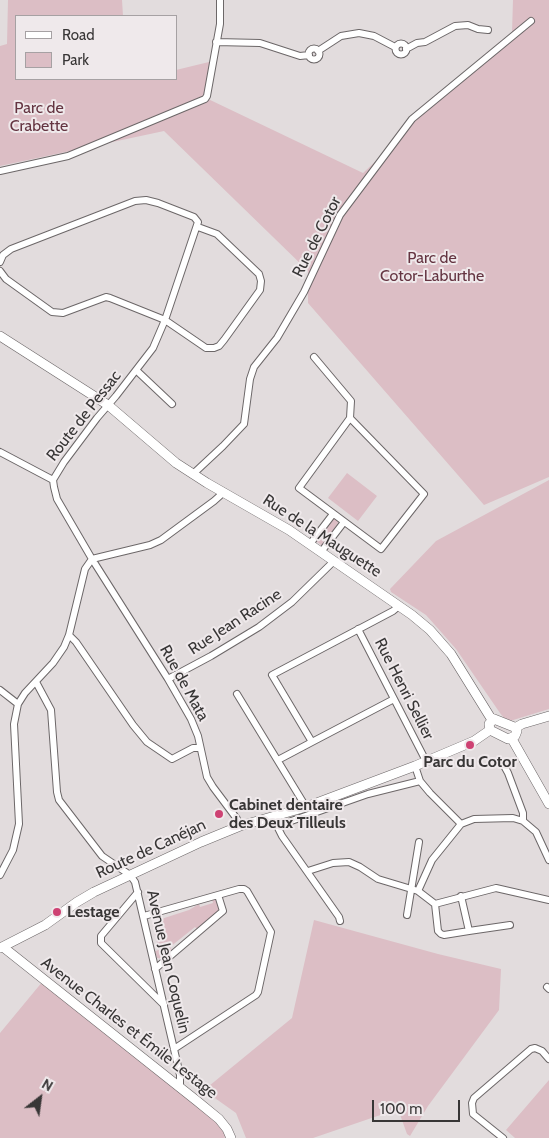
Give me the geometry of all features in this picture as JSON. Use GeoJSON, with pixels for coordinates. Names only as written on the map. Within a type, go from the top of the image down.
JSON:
{"type":"FeatureCollection","features":[{"type":"Feature","properties":{"kind":"street"},"geometry":{"type":"LineString","coordinates":[[0,171],[68,156],[206,98],[220,24],[220,0]]}},
{"type":"Feature","properties":{"kind":"street","name":"Rue de Cotor"},"geometry":{"type":"LineString","coordinates":[[193,474],[244,424],[250,379],[254,367],[276,338],[304,292],[340,215],[412,119],[531,21]]}},
{"type":"Feature","properties":{"kind":"street"},"geometry":{"type":"LineString","coordinates":[[216,42],[260,43],[300,56],[309,55],[313,60],[320,56],[318,51],[341,36],[359,33],[374,36],[395,47],[398,44],[402,44],[406,49],[417,43],[425,42],[455,26],[468,25],[488,30]]}},
{"type":"Feature","properties":{"kind":"street"},"geometry":{"type":"LineString","coordinates":[[0,262],[3,255],[11,249],[134,201],[152,201],[194,217],[198,224],[218,234],[259,274],[261,283],[260,288],[224,340],[217,347],[206,348],[165,320],[106,297],[63,313],[52,312],[6,279],[0,271]]}},
{"type":"Feature","properties":{"kind":"street","name":"Route de Pessac"},"geometry":{"type":"LineString","coordinates":[[92,559],[54,493],[53,480],[69,455],[153,348],[165,320],[198,224]]}},
{"type":"Feature","properties":{"kind":"street","name":"Rue de la Mauguette"},"geometry":{"type":"LineString","coordinates":[[0,336],[108,405],[166,456],[193,474],[274,520],[420,622],[445,646],[492,720]]}},
{"type":"Feature","properties":{"kind":"street"},"geometry":{"type":"LineString","coordinates":[[314,357],[351,401],[350,418],[299,488],[381,549],[424,494],[350,418]]}},
{"type":"Feature","properties":{"kind":"street"},"geometry":{"type":"LineString","coordinates":[[136,370],[172,404]]}},
{"type":"Feature","properties":{"kind":"street"},"geometry":{"type":"LineString","coordinates":[[0,452],[53,480]]}},
{"type":"Feature","properties":{"kind":"street"},"geometry":{"type":"LineString","coordinates":[[0,875],[13,850],[19,824],[14,724],[18,704],[25,693],[53,663],[69,635],[85,570],[92,559],[150,545],[160,540],[224,492]]}},
{"type":"Feature","properties":{"kind":"street"},"geometry":{"type":"LineString","coordinates":[[310,544],[333,514]]}},
{"type":"Feature","properties":{"kind":"street"},"geometry":{"type":"LineString","coordinates":[[321,552],[344,522]]}},
{"type":"Feature","properties":{"kind":"street","name":"Rue de Mata"},"geometry":{"type":"LineString","coordinates":[[92,559],[168,678],[191,719],[198,736],[204,767],[210,782],[240,826]]}},
{"type":"Feature","properties":{"kind":"street","name":"Rue Jean Racine"},"geometry":{"type":"LineString","coordinates":[[168,678],[211,656],[259,627],[292,602],[334,561]]}},
{"type":"Feature","properties":{"kind":"street"},"geometry":{"type":"LineString","coordinates":[[312,742],[272,674],[399,606]]}},
{"type":"Feature","properties":{"kind":"street","name":"Rue Henri Sellier"},"geometry":{"type":"LineString","coordinates":[[358,629],[426,761]]}},
{"type":"Feature","properties":{"kind":"street"},"geometry":{"type":"LineString","coordinates":[[69,635],[76,642],[133,725],[147,742],[172,759],[193,748],[200,748]]}},
{"type":"Feature","properties":{"kind":"street"},"geometry":{"type":"LineString","coordinates":[[36,682],[51,710],[56,792],[59,800],[102,856],[130,875]]}},
{"type":"Feature","properties":{"kind":"street"},"geometry":{"type":"LineString","coordinates":[[0,690],[18,704]]}},
{"type":"Feature","properties":{"kind":"street"},"geometry":{"type":"LineString","coordinates":[[237,694],[306,808]]}},
{"type":"Feature","properties":{"kind":"street"},"geometry":{"type":"LineString","coordinates":[[278,760],[394,699]]}},
{"type":"Feature","properties":{"kind":"street"},"geometry":{"type":"LineString","coordinates":[[515,728],[549,716]]}},
{"type":"Feature","properties":{"kind":"street"},"geometry":{"type":"LineString","coordinates":[[492,720],[498,720],[515,728],[517,733],[512,739],[508,739],[490,730],[488,726],[492,720]]}},
{"type":"Feature","properties":{"kind":"street","name":"Route de Canéjan"},"geometry":{"type":"LineString","coordinates":[[1,946],[46,925],[77,902],[201,842],[240,826],[306,808],[415,766],[474,741],[490,730]]}},
{"type":"Feature","properties":{"kind":"street"},"geometry":{"type":"LineString","coordinates":[[512,739],[549,804]]}},
{"type":"Feature","properties":{"kind":"street"},"geometry":{"type":"LineString","coordinates":[[502,762],[523,813],[523,821]]}},
{"type":"Feature","properties":{"kind":"street"},"geometry":{"type":"LineString","coordinates":[[415,766],[420,781],[430,794],[461,824]]}},
{"type":"Feature","properties":{"kind":"street"},"geometry":{"type":"LineString","coordinates":[[340,921],[277,826],[368,794],[420,781]]}},
{"type":"Feature","properties":{"kind":"street"},"geometry":{"type":"LineString","coordinates":[[418,891],[432,860],[461,824],[474,819],[513,818],[523,821],[536,832],[549,860]]}},
{"type":"Feature","properties":{"kind":"street"},"geometry":{"type":"LineString","coordinates":[[407,915],[419,842]]}},
{"type":"Feature","properties":{"kind":"street"},"geometry":{"type":"LineString","coordinates":[[308,871],[333,863],[349,862],[378,879],[418,891],[435,904],[438,931],[444,935],[510,924]]}},
{"type":"Feature","properties":{"kind":"street","name":"Avenue Jean Coquelin"},"geometry":{"type":"LineString","coordinates":[[130,875],[135,882],[138,892],[165,1006],[181,1080],[178,1087]]}},
{"type":"Feature","properties":{"kind":"street"},"geometry":{"type":"LineString","coordinates":[[435,904],[496,888],[549,900]]}},
{"type":"Feature","properties":{"kind":"street"},"geometry":{"type":"LineString","coordinates":[[144,916],[244,889],[271,932],[256,995],[174,1049]]}},
{"type":"Feature","properties":{"kind":"street"},"geometry":{"type":"LineString","coordinates":[[138,892],[101,936],[101,943],[165,1006]]}},
{"type":"Feature","properties":{"kind":"street"},"geometry":{"type":"LineString","coordinates":[[155,969],[223,911],[218,895]]}},
{"type":"Feature","properties":{"kind":"street"},"geometry":{"type":"LineString","coordinates":[[461,896],[469,931]]}},
{"type":"Feature","properties":{"kind":"street","name":"Avenue Charles et Émile Lestage"},"geometry":{"type":"LineString","coordinates":[[1,946],[219,1119],[231,1138]]}},
{"type":"Feature","properties":{"kind":"street"},"geometry":{"type":"LineString","coordinates":[[503,1138],[473,1114],[472,1103],[474,1098],[531,1049],[535,1048],[542,1051],[549,1059]]}},
{"type":"Feature","properties":{"kind":"green space","name":"Parc de Cotor-Laburthe"},"geometry":{"type":"Polygon","coordinates":[[[8,0],[122,0],[123,15],[15,15],[15,80],[178,80],[178,70],[213,61],[206,98],[363,173],[377,160],[409,117],[512,33],[513,0],[549,0],[549,477],[484,505],[308,303],[308,271],[164,131],[0,166],[0,46],[7,44],[8,0]]]}},
{"type":"Feature","properties":{"kind":"green space"},"geometry":{"type":"Polygon","coordinates":[[[347,473],[377,496],[358,521],[328,498],[347,473]]]}},
{"type":"Feature","properties":{"kind":"green space"},"geometry":{"type":"Polygon","coordinates":[[[549,480],[549,709],[510,721],[500,713],[456,649],[426,615],[391,592],[390,589],[436,541],[549,480]]]}},
{"type":"Feature","properties":{"kind":"green space"},"geometry":{"type":"Polygon","coordinates":[[[334,518],[338,520],[338,523],[323,545],[321,545],[316,541],[334,518]]]}},
{"type":"Feature","properties":{"kind":"green space"},"geometry":{"type":"Polygon","coordinates":[[[212,899],[217,900],[221,909],[198,930],[195,927],[170,947],[173,952],[164,959],[157,958],[155,951],[159,950],[152,922],[189,910],[199,904],[200,907],[213,903],[212,899]]]}},
{"type":"Feature","properties":{"kind":"green space"},"geometry":{"type":"Polygon","coordinates":[[[314,920],[501,969],[499,1010],[428,1106],[410,1136],[407,1134],[398,1109],[313,1138],[246,1138],[236,1113],[212,1096],[201,1098],[198,1095],[292,1018],[314,920]]]}},
{"type":"Feature","properties":{"kind":"green space"},"geometry":{"type":"Polygon","coordinates":[[[43,981],[187,1093],[230,1136],[223,1138],[0,1138],[0,1033],[43,981]]]}},
{"type":"Feature","properties":{"kind":"green space"},"geometry":{"type":"Polygon","coordinates":[[[549,1080],[549,1138],[515,1138],[506,1130],[549,1080]]]}},
{"type":"Feature","properties":{"kind":"place","name":"Parc du Cotor"},"geometry":{"type":"Point","coordinates":[470,745]}},
{"type":"Feature","properties":{"kind":"place","name":"Cabinet dentaire des Deux Tilleuls"},"geometry":{"type":"Point","coordinates":[219,814]}},
{"type":"Feature","properties":{"kind":"place","name":"Lestage"},"geometry":{"type":"Point","coordinates":[57,912]}},
{"type":"Feature","properties":{"kind":"park label","name":"Parc de Crabette"},"geometry":{"type":"Point","coordinates":[39,117]}}]}
